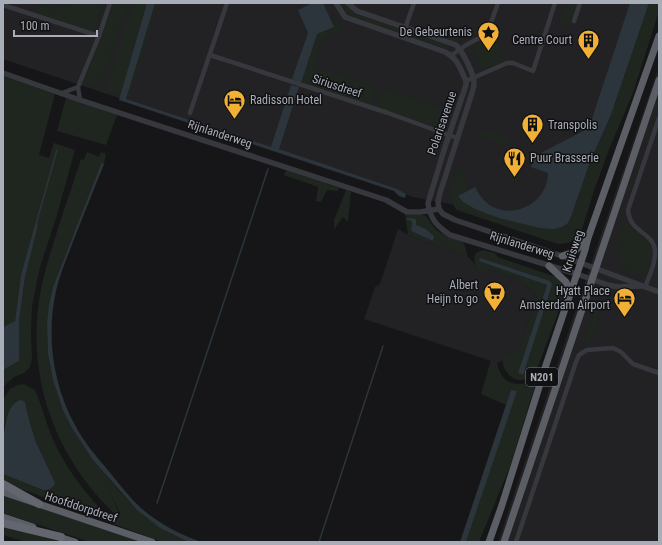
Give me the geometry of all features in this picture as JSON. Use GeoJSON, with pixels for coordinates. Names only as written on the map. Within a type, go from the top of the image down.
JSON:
{"type":"FeatureCollection","features":[{"type":"Feature","properties":{"kind":"highway","name":"Kruisweg"},"geometry":{"type":"LineString","coordinates":[[489,542],[588,238],[659,36]]}},
{"type":"Feature","properties":{"kind":"highway","name":"N201"},"geometry":{"type":"LineString","coordinates":[[504,542],[659,80]]}},
{"type":"Feature","properties":{"kind":"highway"},"geometry":{"type":"LineString","coordinates":[[562,256],[574,252],[588,238]]}},
{"type":"Feature","properties":{"kind":"highway"},"geometry":{"type":"LineString","coordinates":[[549,266],[566,282],[570,294]]}},
{"type":"Feature","properties":{"kind":"highway"},"geometry":{"type":"LineString","coordinates":[[3,484],[39,504]]}},
{"type":"Feature","properties":{"kind":"highway","name":"Hoofddorpdreef"},"geometry":{"type":"LineString","coordinates":[[3,492],[152,542]]}},
{"type":"Feature","properties":{"kind":"highway"},"geometry":{"type":"LineString","coordinates":[[3,516],[75,542]]}},
{"type":"Feature","properties":{"kind":"highway"},"geometry":{"type":"LineString","coordinates":[[3,523],[61,537]]}},
{"type":"Feature","properties":{"kind":"street"},"geometry":{"type":"LineString","coordinates":[[80,100],[78,87],[99,36],[110,3]]}},
{"type":"Feature","properties":{"kind":"street"},"geometry":{"type":"LineString","coordinates":[[190,113],[228,3]]}},
{"type":"Feature","properties":{"kind":"street"},"geometry":{"type":"LineString","coordinates":[[336,3],[345,17],[445,52],[452,56],[460,49],[488,32],[498,3]]}},
{"type":"Feature","properties":{"kind":"street"},"geometry":{"type":"LineString","coordinates":[[348,3],[357,11],[456,45],[460,49],[474,78]]}},
{"type":"Feature","properties":{"kind":"street"},"geometry":{"type":"LineString","coordinates":[[402,37],[414,3]]}},
{"type":"Feature","properties":{"kind":"street"},"geometry":{"type":"LineString","coordinates":[[466,81],[507,63],[513,63],[533,70],[555,3]]}},
{"type":"Feature","properties":{"kind":"street"},"geometry":{"type":"LineString","coordinates":[[574,21],[580,3]]}},
{"type":"Feature","properties":{"kind":"street"},"geometry":{"type":"LineString","coordinates":[[3,5],[99,36]]}},
{"type":"Feature","properties":{"kind":"street","name":"Siriusdreef"},"geometry":{"type":"LineString","coordinates":[[210,55],[388,113],[457,138]]}},
{"type":"Feature","properties":{"kind":"street","name":"Polarisavenue"},"geometry":{"type":"LineString","coordinates":[[429,211],[428,203],[466,85],[466,81],[452,56]]}},
{"type":"Feature","properties":{"kind":"street","name":"Rijnlanderweg"},"geometry":{"type":"LineString","coordinates":[[3,73],[80,100],[386,200],[407,212],[440,209],[448,217],[464,224],[562,256],[659,292]]}},
{"type":"Feature","properties":{"kind":"street","name":"Polarisavenue"},"geometry":{"type":"LineString","coordinates":[[440,209],[438,202],[440,193],[472,93],[474,78]]}},
{"type":"Feature","properties":{"kind":"street"},"geometry":{"type":"LineString","coordinates":[[62,93],[78,87]]}},
{"type":"Feature","properties":{"kind":"street"},"geometry":{"type":"LineString","coordinates":[[643,287],[654,262],[654,247],[647,236],[634,227],[630,222],[628,210],[659,118]]}},
{"type":"Feature","properties":{"kind":"street","name":"Rijnlanderweg"},"geometry":{"type":"LineString","coordinates":[[429,211],[437,226],[450,235],[608,285],[619,287],[643,287]]}},
{"type":"Feature","properties":{"kind":"street"},"geometry":{"type":"LineString","coordinates":[[516,542],[576,362],[581,353],[590,349],[614,348],[621,352],[633,364],[659,373]]}},
{"type":"Feature","properties":{"kind":"shaded area"},"geometry":{"type":"Polygon","coordinates":[[[3,3],[637,3],[614,85],[536,220],[413,197],[3,59],[3,3]]]}},
{"type":"Feature","properties":{"kind":"shaded area"},"geometry":{"type":"Polygon","coordinates":[[[70,3],[104,3],[94,32],[37,13],[39,5],[57,10],[58,4],[68,7],[70,3]]]}},
{"type":"Feature","properties":{"kind":"shaded area"},"geometry":{"type":"Polygon","coordinates":[[[113,3],[127,3],[101,81],[99,80],[97,86],[83,82],[101,40],[113,3]]]}},
{"type":"Feature","properties":{"kind":"shaded area"},"geometry":{"type":"Polygon","coordinates":[[[133,3],[147,3],[121,95],[107,91],[110,82],[107,81],[114,70],[112,66],[133,3]]]}},
{"type":"Feature","properties":{"kind":"shaded area"},"geometry":{"type":"Polygon","coordinates":[[[147,3],[155,3],[126,99],[271,147],[291,85],[299,87],[279,149],[397,189],[406,194],[405,198],[399,196],[394,191],[119,100],[147,3]]]}},
{"type":"Feature","properties":{"kind":"shaded area"},"geometry":{"type":"Polygon","coordinates":[[[155,3],[159,3],[129,96],[126,98],[155,3]]]}},
{"type":"Feature","properties":{"kind":"shaded area"},"geometry":{"type":"Polygon","coordinates":[[[312,3],[323,3],[334,27],[317,34],[301,83],[292,79],[308,33],[298,10],[312,3]]]}},
{"type":"Feature","properties":{"kind":"shaded area"},"geometry":{"type":"Polygon","coordinates":[[[340,3],[345,3],[354,12],[361,15],[399,27],[397,33],[349,15],[340,3]]]}},
{"type":"Feature","properties":{"kind":"shaded area"},"geometry":{"type":"Polygon","coordinates":[[[565,3],[578,3],[571,26],[559,22],[565,3]]]}},
{"type":"Feature","properties":{"kind":"shaded area"},"geometry":{"type":"Polygon","coordinates":[[[630,3],[649,3],[611,115],[590,162],[568,223],[562,227],[554,229],[540,228],[499,218],[477,210],[463,202],[458,196],[475,187],[480,195],[491,206],[501,210],[510,211],[529,205],[543,192],[547,183],[548,173],[531,167],[535,156],[589,128],[630,3]]]}},
{"type":"Feature","properties":{"kind":"shaded area"},"geometry":{"type":"Polygon","coordinates":[[[649,3],[659,3],[659,11],[633,93],[608,152],[580,235],[570,242],[558,244],[457,210],[451,200],[450,190],[457,170],[463,170],[466,180],[466,192],[458,196],[477,210],[572,214],[590,162],[611,115],[649,3]]]}},
{"type":"Feature","properties":{"kind":"shaded area"},"geometry":{"type":"Polygon","coordinates":[[[330,18],[345,27],[322,40],[314,67],[371,86],[375,91],[370,105],[301,83],[317,34],[334,27],[330,18]]]}},
{"type":"Feature","properties":{"kind":"shaded area"},"geometry":{"type":"Polygon","coordinates":[[[492,29],[505,61],[483,71],[471,45],[489,36],[492,29]]]}},
{"type":"Feature","properties":{"kind":"shaded area"},"geometry":{"type":"Polygon","coordinates":[[[412,32],[452,47],[448,50],[410,37],[412,32]]]}},
{"type":"Feature","properties":{"kind":"shaded area"},"geometry":{"type":"Polygon","coordinates":[[[659,66],[659,542],[498,542],[594,255],[659,66]]]}},
{"type":"Feature","properties":{"kind":"shaded area"},"geometry":{"type":"Polygon","coordinates":[[[3,76],[55,94],[39,155],[49,158],[54,143],[75,150],[57,215],[40,267],[32,306],[32,359],[30,367],[24,373],[14,377],[3,387],[3,370],[19,361],[19,321],[25,277],[21,275],[15,321],[3,327],[3,76]]]}},
{"type":"Feature","properties":{"kind":"shaded area"},"geometry":{"type":"Polygon","coordinates":[[[386,90],[445,109],[439,127],[375,107],[382,91],[386,90]]]}},
{"type":"Feature","properties":{"kind":"shaded area"},"geometry":{"type":"Polygon","coordinates":[[[66,98],[117,115],[106,145],[57,131],[66,98]]]}},
{"type":"Feature","properties":{"kind":"shaded area"},"geometry":{"type":"Polygon","coordinates":[[[475,129],[509,136],[504,146],[473,132],[475,129]]]}},
{"type":"Feature","properties":{"kind":"shaded area"},"geometry":{"type":"Polygon","coordinates":[[[87,152],[99,157],[101,152],[106,154],[104,164],[103,162],[53,287],[49,315],[48,341],[50,366],[56,390],[65,413],[77,435],[117,489],[135,508],[155,524],[189,542],[162,542],[3,482],[3,474],[43,490],[48,490],[53,479],[37,444],[26,407],[8,414],[3,429],[3,399],[10,389],[24,384],[35,390],[57,449],[78,482],[112,521],[120,513],[108,489],[119,513],[116,515],[93,490],[73,463],[58,434],[46,404],[39,372],[37,339],[38,305],[45,272],[81,159],[84,160],[87,152]]]}},
{"type":"Feature","properties":{"kind":"shaded area"},"geometry":{"type":"Polygon","coordinates":[[[102,162],[104,164],[64,265],[56,291],[53,308],[52,343],[61,394],[67,410],[78,431],[127,494],[141,508],[162,523],[177,532],[201,542],[189,542],[160,528],[137,510],[93,460],[72,428],[63,410],[53,380],[48,354],[47,324],[53,287],[102,162]]]}},
{"type":"Feature","properties":{"kind":"shaded area"},"geometry":{"type":"Polygon","coordinates":[[[286,170],[339,188],[337,191],[327,190],[321,202],[316,201],[318,187],[284,175],[286,170]]]}},
{"type":"Feature","properties":{"kind":"shaded area"},"geometry":{"type":"Polygon","coordinates":[[[346,190],[351,192],[348,222],[343,217],[334,229],[334,220],[346,190]]]}},
{"type":"Feature","properties":{"kind":"shaded area"},"geometry":{"type":"Polygon","coordinates":[[[405,215],[426,216],[436,230],[464,243],[468,257],[408,235],[405,215]],[[410,220],[412,222],[411,231],[433,241],[434,236],[426,229],[416,225],[415,222],[410,220]]]}},
{"type":"Feature","properties":{"kind":"shaded area"},"geometry":{"type":"Polygon","coordinates":[[[407,218],[416,219],[416,225],[426,229],[434,236],[433,241],[411,231],[412,222],[407,220],[407,218]]]}},
{"type":"Feature","properties":{"kind":"shaded area"},"geometry":{"type":"Polygon","coordinates":[[[627,222],[650,243],[652,248],[653,254],[651,262],[647,272],[643,276],[627,270],[624,265],[619,262],[617,248],[618,238],[623,226],[627,222]]]}},
{"type":"Feature","properties":{"kind":"shaded area"},"geometry":{"type":"Polygon","coordinates":[[[38,224],[25,277],[19,321],[19,361],[3,370],[3,327],[15,321],[21,275],[35,225],[38,224]]]}},
{"type":"Feature","properties":{"kind":"shaded area"},"geometry":{"type":"Polygon","coordinates":[[[398,229],[408,235],[468,257],[474,263],[476,268],[488,269],[516,278],[537,295],[519,350],[507,355],[503,360],[497,363],[364,319],[375,287],[380,284],[398,229]]]}},
{"type":"Feature","properties":{"kind":"shaded area"},"geometry":{"type":"Polygon","coordinates":[[[483,250],[494,253],[498,257],[556,277],[563,284],[565,294],[537,369],[530,377],[523,380],[516,379],[506,372],[503,361],[505,355],[519,350],[537,295],[516,278],[488,269],[486,273],[476,268],[474,262],[475,256],[477,252],[483,250]],[[480,258],[480,261],[547,285],[518,374],[552,285],[480,258]]]}},
{"type":"Feature","properties":{"kind":"shaded area"},"geometry":{"type":"Polygon","coordinates":[[[480,258],[550,281],[552,285],[523,375],[518,373],[547,285],[479,261],[480,258]]]}},
{"type":"Feature","properties":{"kind":"shaded area"},"geometry":{"type":"Polygon","coordinates":[[[605,297],[589,344],[586,344],[584,341],[596,307],[605,297]]]}},
{"type":"Feature","properties":{"kind":"shaded area"},"geometry":{"type":"Polygon","coordinates":[[[491,360],[497,363],[499,371],[507,381],[523,384],[537,379],[511,464],[479,542],[466,542],[516,392],[511,390],[506,405],[481,394],[491,360]]]}},
{"type":"Feature","properties":{"kind":"shaded area"},"geometry":{"type":"Polygon","coordinates":[[[511,390],[517,391],[466,542],[460,542],[511,390]]]}},
{"type":"Feature","properties":{"kind":"shaded area"},"geometry":{"type":"Polygon","coordinates":[[[21,400],[25,402],[36,442],[55,483],[54,486],[48,490],[43,490],[3,474],[3,445],[6,421],[9,411],[14,404],[21,400]]]}},
{"type":"Feature","properties":{"kind":"shaded area"},"geometry":{"type":"Polygon","coordinates":[[[3,495],[142,542],[90,542],[3,513],[3,495]]]}},
{"type":"Feature","properties":{"kind":"shaded area"},"geometry":{"type":"Polygon","coordinates":[[[3,525],[61,542],[26,542],[3,535],[3,525]]]}},
{"type":"Feature","properties":{"kind":"waterway"},"geometry":{"type":"LineString","coordinates":[[36,224],[57,150]]}},
{"type":"Feature","properties":{"kind":"waterway"},"geometry":{"type":"LineString","coordinates":[[157,503],[268,169]]}},
{"type":"Feature","properties":{"kind":"waterway"},"geometry":{"type":"LineString","coordinates":[[319,542],[383,346]]}},
{"type":"Feature","properties":{"kind":"place","name":"De Gebeurtenis"},"geometry":{"type":"Point","coordinates":[488,52]}},
{"type":"Feature","properties":{"kind":"place","name":"Centre Court"},"geometry":{"type":"Point","coordinates":[588,60]}},
{"type":"Feature","properties":{"kind":"place","name":"Radisson Hotel"},"geometry":{"type":"Point","coordinates":[234,120]}},
{"type":"Feature","properties":{"kind":"place","name":"Transpolis"},"geometry":{"type":"Point","coordinates":[532,144]}},
{"type":"Feature","properties":{"kind":"place","name":"Puur Brasserie"},"geometry":{"type":"Point","coordinates":[514,178]}},
{"type":"Feature","properties":{"kind":"place","name":"Albert Heijn to go"},"geometry":{"type":"Point","coordinates":[494,312]}},
{"type":"Feature","properties":{"kind":"place","name":"Hyatt Place Amsterdam Airport"},"geometry":{"type":"Point","coordinates":[625,318]}}]}
